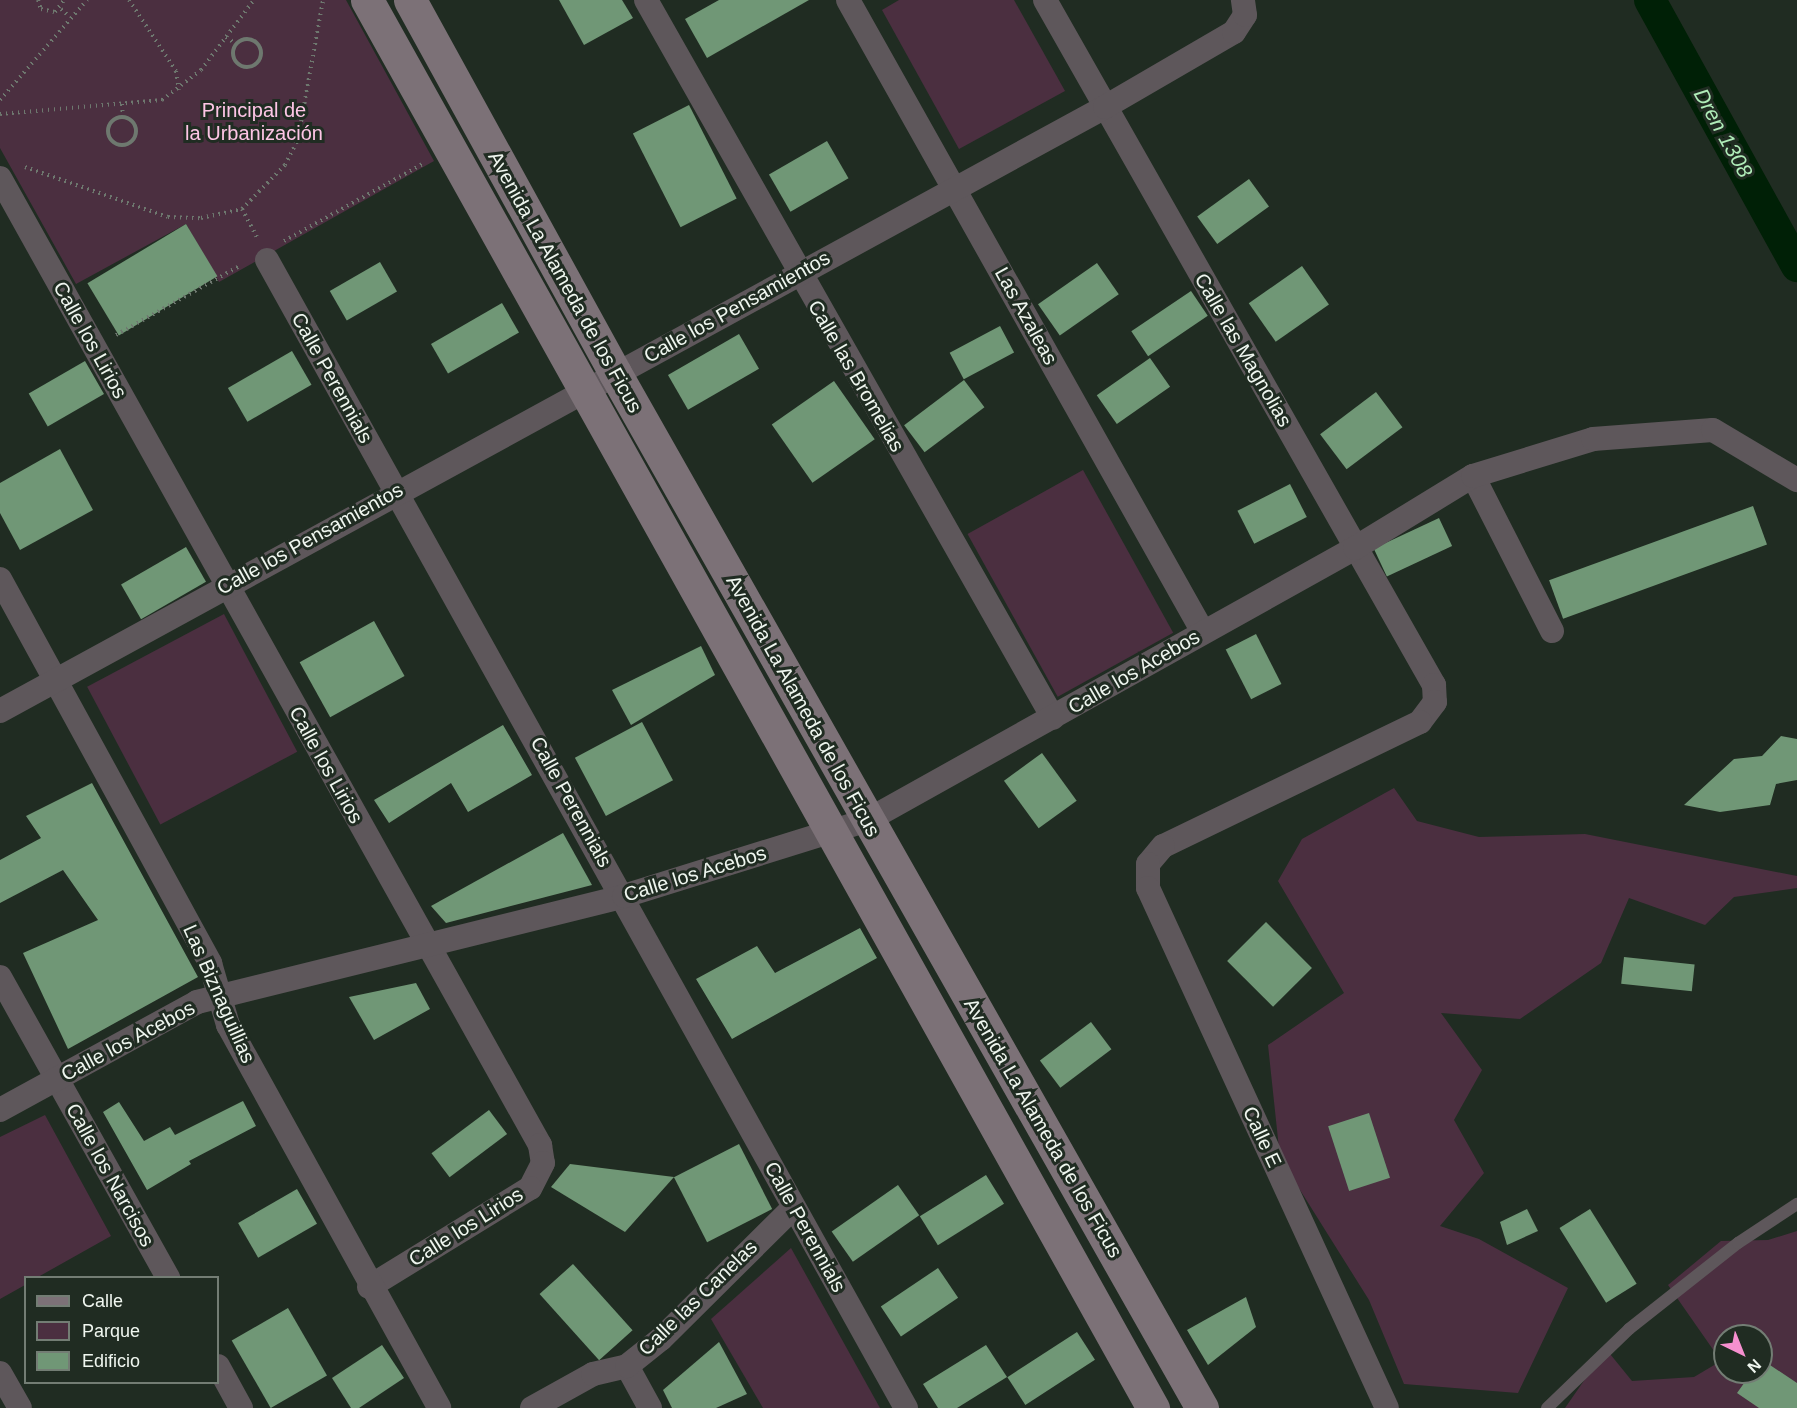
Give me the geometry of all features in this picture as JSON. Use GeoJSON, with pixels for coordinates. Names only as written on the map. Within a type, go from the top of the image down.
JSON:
{"type":"FeatureCollection","features":[{"type":"Feature","properties":{"kind":"street","name":"Avenida La Alameda de los Ficus"},"geometry":{"type":"LineString","coordinates":[[367,0],[1153,1408]]}},
{"type":"Feature","properties":{"kind":"street","name":"Avenida La Alameda de los Ficus"},"geometry":{"type":"LineString","coordinates":[[410,0],[615,373],[1202,1408]]}},
{"type":"Feature","properties":{"kind":"street","name":"Calle las Bromelias"},"geometry":{"type":"LineString","coordinates":[[646,0],[798,273],[1053,718]]}},
{"type":"Feature","properties":{"kind":"street","name":"Las Azaleas"},"geometry":{"type":"LineString","coordinates":[[848,0],[1203,632]]}},
{"type":"Feature","properties":{"kind":"street","name":"Calle las Magnolias"},"geometry":{"type":"LineString","coordinates":[[1045,0],[1434,685],[1435,702],[1420,722],[1163,846],[1148,864]]}},
{"type":"Feature","properties":{"kind":"street","name":"Calle los Pensamientos"},"geometry":{"type":"LineString","coordinates":[[0,711],[584,389],[1105,107],[1234,32],[1244,7]]}},
{"type":"Feature","properties":{"kind":"street","name":"Calle los Lirios"},"geometry":{"type":"LineString","coordinates":[[7,170],[226,585],[426,947],[540,1145],[543,1163],[530,1188],[369,1287]]}},
{"type":"Feature","properties":{"kind":"street","name":"Calle Perennials"},"geometry":{"type":"LineString","coordinates":[[264,252],[396,492],[624,896],[793,1208],[906,1408]]}},
{"type":"Feature","properties":{"kind":"street","name":"Calle los Acebos"},"geometry":{"type":"LineString","coordinates":[[0,1110],[196,1002],[426,947],[624,896],[868,820],[1355,548],[1473,476],[1593,439],[1713,430],[1797,480]]}},
{"type":"Feature","properties":{"kind":"street"},"geometry":{"type":"LineString","coordinates":[[1473,476],[1552,630]]}},
{"type":"Feature","properties":{"kind":"street","name":"Las Biznaguillias"},"geometry":{"type":"LineString","coordinates":[[0,579],[210,963],[228,1025],[369,1287],[438,1408]]}},
{"type":"Feature","properties":{"kind":"street","name":"Calle E"},"geometry":{"type":"LineString","coordinates":[[1148,864],[1148,888],[1386,1408]]}},
{"type":"Feature","properties":{"kind":"street","name":"Calle los Narcisos"},"geometry":{"type":"LineString","coordinates":[[0,977],[167,1276]]}},
{"type":"Feature","properties":{"kind":"street","name":"Calle las Canelas"},"geometry":{"type":"LineString","coordinates":[[532,1408],[593,1374],[627,1366],[661,1339],[793,1208]]}},
{"type":"Feature","properties":{"kind":"street"},"geometry":{"type":"LineString","coordinates":[[627,1366],[650,1408]]}},
{"type":"Feature","properties":{"kind":"street"},"geometry":{"type":"LineString","coordinates":[[219,1368],[241,1408]]}},
{"type":"Feature","properties":{"kind":"street"},"geometry":{"type":"LineString","coordinates":[[0,1373],[20,1408]]}},
{"type":"Feature","properties":{"kind":"lane"},"geometry":{"type":"LineString","coordinates":[[1547,1408],[1629,1329],[1738,1243],[1797,1204]]}},
{"type":"Feature","properties":{"kind":"path"},"geometry":{"type":"LineString","coordinates":[[38,0],[47,12],[61,9]]}},
{"type":"Feature","properties":{"kind":"path"},"geometry":{"type":"LineString","coordinates":[[61,9],[64,0]]}},
{"type":"Feature","properties":{"kind":"path"},"geometry":{"type":"LineString","coordinates":[[0,100],[87,0]]}},
{"type":"Feature","properties":{"kind":"path"},"geometry":{"type":"LineString","coordinates":[[129,0],[176,71],[179,90]]}},
{"type":"Feature","properties":{"kind":"path"},"geometry":{"type":"LineString","coordinates":[[0,114],[162,100],[179,90],[255,0]]}},
{"type":"Feature","properties":{"kind":"path"},"geometry":{"type":"LineString","coordinates":[[7,170],[168,217],[201,218],[242,209],[285,165],[298,139],[323,0]]}},
{"type":"Feature","properties":{"kind":"path"},"geometry":{"type":"LineString","coordinates":[[61,9],[70,17]]}},
{"type":"Feature","properties":{"kind":"path"},"geometry":{"type":"LineString","coordinates":[[226,37],[236,44]]}},
{"type":"Feature","properties":{"kind":"path"},"geometry":{"type":"LineString","coordinates":[[242,39],[257,43],[261,50],[257,64],[243,67],[237,63],[236,44],[242,39]]}},
{"type":"Feature","properties":{"kind":"path"},"geometry":{"type":"LineString","coordinates":[[122,104],[123,117]]}},
{"type":"Feature","properties":{"kind":"path"},"geometry":{"type":"LineString","coordinates":[[123,117],[135,125],[136,132],[134,139],[120,145],[113,141],[109,128],[123,117]]}},
{"type":"Feature","properties":{"kind":"path"},"geometry":{"type":"LineString","coordinates":[[242,209],[264,252]]}},
{"type":"Feature","properties":{"kind":"green space","name":"Principal de la Urbanización"},"geometry":{"type":"Polygon","coordinates":[[[0,0],[346,0],[434,161],[219,282],[186,224],[76,284],[0,148],[0,0]]]}},
{"type":"Feature","properties":{"kind":"green space"},"geometry":{"type":"Polygon","coordinates":[[[899,0],[1014,0],[1065,91],[959,149],[882,10],[899,0]]]}},
{"type":"Feature","properties":{"kind":"green space"},"geometry":{"type":"Polygon","coordinates":[[[1083,470],[1173,633],[1058,697],[968,534],[1083,470]]]}},
{"type":"Feature","properties":{"kind":"green space"},"geometry":{"type":"Polygon","coordinates":[[[224,614],[297,752],[160,825],[87,687],[224,614]]]}},
{"type":"Feature","properties":{"kind":"green space"},"geometry":{"type":"Polygon","coordinates":[[[1394,788],[1417,821],[1479,837],[1585,834],[1797,876],[1797,888],[1734,897],[1705,925],[1629,898],[1601,963],[1520,1019],[1441,1013],[1482,1070],[1454,1120],[1484,1173],[1440,1226],[1479,1239],[1568,1288],[1518,1393],[1404,1384],[1369,1300],[1280,1158],[1268,1045],[1344,993],[1278,881],[1302,839],[1394,788]]]}},
{"type":"Feature","properties":{"kind":"green space"},"geometry":{"type":"Polygon","coordinates":[[[45,1115],[111,1236],[40,1276],[24,1276],[24,1286],[0,1299],[0,1137],[45,1115]]]}},
{"type":"Feature","properties":{"kind":"green space"},"geometry":{"type":"Polygon","coordinates":[[[1797,1231],[1797,1408],[1565,1408],[1606,1349],[1632,1381],[1694,1377],[1713,1366],[1713,1384],[1773,1384],[1773,1324],[1713,1324],[1713,1350],[1668,1285],[1721,1241],[1768,1240],[1797,1231]]]}},
{"type":"Feature","properties":{"kind":"green space"},"geometry":{"type":"Polygon","coordinates":[[[791,1248],[880,1408],[763,1408],[711,1319],[791,1248]]]}},
{"type":"Feature","properties":{"kind":"building"},"geometry":{"type":"Polygon","coordinates":[[[559,0],[622,0],[633,18],[584,45],[559,0]]]}},
{"type":"Feature","properties":{"kind":"building"},"geometry":{"type":"Polygon","coordinates":[[[719,0],[809,0],[707,58],[685,19],[719,0]]]}},
{"type":"Feature","properties":{"kind":"building"},"geometry":{"type":"Polygon","coordinates":[[[689,105],[737,199],[681,227],[633,134],[689,105]]]}},
{"type":"Feature","properties":{"kind":"building"},"geometry":{"type":"Polygon","coordinates":[[[827,141],[848,178],[790,212],[769,174],[827,141]]]}},
{"type":"Feature","properties":{"kind":"building"},"geometry":{"type":"Polygon","coordinates":[[[1249,179],[1269,207],[1217,244],[1197,217],[1249,179]]]}},
{"type":"Feature","properties":{"kind":"building"},"geometry":{"type":"Polygon","coordinates":[[[186,224],[217,276],[119,336],[87,283],[186,224]]]}},
{"type":"Feature","properties":{"kind":"building"},"geometry":{"type":"Polygon","coordinates":[[[380,262],[397,291],[347,320],[330,291],[380,262]]]}},
{"type":"Feature","properties":{"kind":"building"},"geometry":{"type":"Polygon","coordinates":[[[1097,263],[1119,294],[1060,335],[1038,304],[1097,263]]]}},
{"type":"Feature","properties":{"kind":"building"},"geometry":{"type":"Polygon","coordinates":[[[1302,266],[1329,305],[1276,342],[1249,303],[1302,266]]]}},
{"type":"Feature","properties":{"kind":"building"},"geometry":{"type":"Polygon","coordinates":[[[1191,291],[1208,316],[1148,356],[1131,331],[1191,291]]]}},
{"type":"Feature","properties":{"kind":"building"},"geometry":{"type":"Polygon","coordinates":[[[502,303],[519,332],[448,373],[431,344],[502,303]]]}},
{"type":"Feature","properties":{"kind":"building"},"geometry":{"type":"Polygon","coordinates":[[[1000,326],[1014,352],[964,379],[950,353],[1000,326]]]}},
{"type":"Feature","properties":{"kind":"building"},"geometry":{"type":"Polygon","coordinates":[[[739,334],[759,369],[688,410],[668,375],[739,334]]]}},
{"type":"Feature","properties":{"kind":"building"},"geometry":{"type":"Polygon","coordinates":[[[292,351],[312,385],[247,422],[228,388],[292,351]]]}},
{"type":"Feature","properties":{"kind":"building"},"geometry":{"type":"Polygon","coordinates":[[[1150,358],[1170,387],[1117,424],[1097,395],[1150,358]]]}},
{"type":"Feature","properties":{"kind":"building"},"geometry":{"type":"Polygon","coordinates":[[[85,361],[104,394],[48,426],[29,394],[85,361]]]}},
{"type":"Feature","properties":{"kind":"building"},"geometry":{"type":"Polygon","coordinates":[[[964,380],[984,407],[925,452],[904,425],[964,380]]]}},
{"type":"Feature","properties":{"kind":"building"},"geometry":{"type":"Polygon","coordinates":[[[834,381],[875,439],[812,483],[772,425],[834,381]]]}},
{"type":"Feature","properties":{"kind":"building"},"geometry":{"type":"Polygon","coordinates":[[[1376,392],[1402,427],[1347,469],[1320,434],[1376,392]]]}},
{"type":"Feature","properties":{"kind":"building"},"geometry":{"type":"Polygon","coordinates":[[[60,449],[93,510],[20,550],[0,513],[0,483],[60,449]]]}},
{"type":"Feature","properties":{"kind":"building"},"geometry":{"type":"Polygon","coordinates":[[[1290,484],[1307,517],[1254,544],[1237,511],[1290,484]]]}},
{"type":"Feature","properties":{"kind":"building"},"geometry":{"type":"Polygon","coordinates":[[[1753,506],[1767,545],[1563,619],[1549,580],[1753,506]]]}},
{"type":"Feature","properties":{"kind":"building"},"geometry":{"type":"Polygon","coordinates":[[[1439,518],[1452,546],[1387,577],[1374,548],[1439,518]]]}},
{"type":"Feature","properties":{"kind":"building"},"geometry":{"type":"Polygon","coordinates":[[[186,547],[206,582],[141,619],[121,584],[186,547]]]}},
{"type":"Feature","properties":{"kind":"building"},"geometry":{"type":"Polygon","coordinates":[[[374,621],[405,676],[330,717],[300,662],[374,621]]]}},
{"type":"Feature","properties":{"kind":"building"},"geometry":{"type":"Polygon","coordinates":[[[1256,634],[1281,684],[1251,699],[1226,649],[1256,634]]]}},
{"type":"Feature","properties":{"kind":"building"},"geometry":{"type":"Polygon","coordinates":[[[701,646],[715,675],[631,725],[612,690],[701,646]]]}},
{"type":"Feature","properties":{"kind":"building"},"geometry":{"type":"Polygon","coordinates":[[[642,722],[673,780],[606,816],[575,758],[642,722]]]}},
{"type":"Feature","properties":{"kind":"building"},"geometry":{"type":"Polygon","coordinates":[[[503,725],[532,775],[468,812],[451,783],[389,823],[374,800],[503,725]]]}},
{"type":"Feature","properties":{"kind":"building"},"geometry":{"type":"Polygon","coordinates":[[[1781,736],[1797,739],[1797,780],[1776,784],[1770,805],[1720,812],[1684,805],[1734,759],[1762,756],[1781,736]]]}},
{"type":"Feature","properties":{"kind":"building"},"geometry":{"type":"Polygon","coordinates":[[[1042,753],[1077,801],[1039,828],[1004,781],[1042,753]]]}},
{"type":"Feature","properties":{"kind":"building"},"geometry":{"type":"Polygon","coordinates":[[[92,783],[198,977],[68,1049],[23,953],[98,920],[63,870],[0,903],[0,860],[41,838],[26,816],[92,783]]]}},
{"type":"Feature","properties":{"kind":"building"},"geometry":{"type":"Polygon","coordinates":[[[563,833],[592,885],[446,923],[431,906],[563,833]]]}},
{"type":"Feature","properties":{"kind":"building"},"geometry":{"type":"Polygon","coordinates":[[[1266,922],[1312,968],[1273,1007],[1227,961],[1266,922]]]}},
{"type":"Feature","properties":{"kind":"building"},"geometry":{"type":"Polygon","coordinates":[[[860,928],[877,958],[732,1039],[696,979],[757,946],[775,973],[860,928]]]}},
{"type":"Feature","properties":{"kind":"building"},"geometry":{"type":"Polygon","coordinates":[[[1624,957],[1695,964],[1692,991],[1621,984],[1624,957]]]}},
{"type":"Feature","properties":{"kind":"building"},"geometry":{"type":"Polygon","coordinates":[[[416,983],[430,1009],[374,1040],[349,997],[416,983]]]}},
{"type":"Feature","properties":{"kind":"building"},"geometry":{"type":"Polygon","coordinates":[[[1091,1022],[1111,1049],[1060,1088],[1040,1061],[1091,1022]]]}},
{"type":"Feature","properties":{"kind":"building"},"geometry":{"type":"Polygon","coordinates":[[[243,1101],[256,1126],[189,1161],[191,1164],[147,1190],[103,1112],[119,1102],[144,1141],[170,1127],[175,1135],[243,1101]]]}},
{"type":"Feature","properties":{"kind":"building"},"geometry":{"type":"Polygon","coordinates":[[[489,1110],[507,1134],[450,1177],[431,1153],[489,1110]]]}},
{"type":"Feature","properties":{"kind":"building"},"geometry":{"type":"Polygon","coordinates":[[[1369,1113],[1390,1178],[1349,1191],[1328,1126],[1369,1113]]]}},
{"type":"Feature","properties":{"kind":"building"},"geometry":{"type":"Polygon","coordinates":[[[739,1144],[772,1209],[707,1242],[674,1177],[739,1144]]]}},
{"type":"Feature","properties":{"kind":"building"},"geometry":{"type":"Polygon","coordinates":[[[570,1164],[674,1177],[625,1232],[551,1187],[570,1164]]]}},
{"type":"Feature","properties":{"kind":"building"},"geometry":{"type":"Polygon","coordinates":[[[986,1175],[1004,1204],[938,1245],[920,1216],[986,1175]]]}},
{"type":"Feature","properties":{"kind":"building"},"geometry":{"type":"Polygon","coordinates":[[[898,1185],[919,1215],[853,1262],[832,1231],[898,1185]]]}},
{"type":"Feature","properties":{"kind":"building"},"geometry":{"type":"Polygon","coordinates":[[[297,1189],[317,1224],[258,1258],[238,1223],[297,1189]]]}},
{"type":"Feature","properties":{"kind":"building"},"geometry":{"type":"Polygon","coordinates":[[[1527,1209],[1538,1231],[1507,1245],[1500,1222],[1527,1209]]]}},
{"type":"Feature","properties":{"kind":"building"},"geometry":{"type":"Polygon","coordinates":[[[1590,1209],[1637,1284],[1606,1303],[1559,1228],[1590,1209]]]}},
{"type":"Feature","properties":{"kind":"building"},"geometry":{"type":"Polygon","coordinates":[[[573,1264],[633,1330],[599,1360],[540,1294],[573,1264]]]}},
{"type":"Feature","properties":{"kind":"building"},"geometry":{"type":"Polygon","coordinates":[[[938,1268],[958,1298],[901,1336],[881,1307],[938,1268]]]}},
{"type":"Feature","properties":{"kind":"building"},"geometry":{"type":"Polygon","coordinates":[[[1246,1297],[1256,1327],[1208,1365],[1187,1330],[1246,1297]]]}},
{"type":"Feature","properties":{"kind":"building"},"geometry":{"type":"Polygon","coordinates":[[[288,1308],[327,1376],[271,1408],[232,1340],[288,1308]]]}},
{"type":"Feature","properties":{"kind":"building"},"geometry":{"type":"Polygon","coordinates":[[[1077,1332],[1095,1360],[1025,1405],[1007,1377],[1077,1332]]]}},
{"type":"Feature","properties":{"kind":"building"},"geometry":{"type":"Polygon","coordinates":[[[719,1342],[747,1394],[716,1408],[672,1408],[663,1390],[719,1342]]]}},
{"type":"Feature","properties":{"kind":"building"},"geometry":{"type":"Polygon","coordinates":[[[382,1345],[404,1378],[359,1408],[351,1408],[332,1378],[382,1345]]]}},
{"type":"Feature","properties":{"kind":"building"},"geometry":{"type":"Polygon","coordinates":[[[986,1345],[1007,1377],[957,1408],[938,1408],[923,1384],[986,1345]]]}},
{"type":"Feature","properties":{"kind":"building"},"geometry":{"type":"Polygon","coordinates":[[[1773,1367],[1797,1383],[1797,1408],[1759,1408],[1737,1393],[1743,1384],[1773,1384],[1773,1367]]]}},
{"type":"Feature","properties":{"kind":"waterway","name":"Dren 1308"},"geometry":{"type":"LineString","coordinates":[[1650,0],[1797,266]]}}]}
